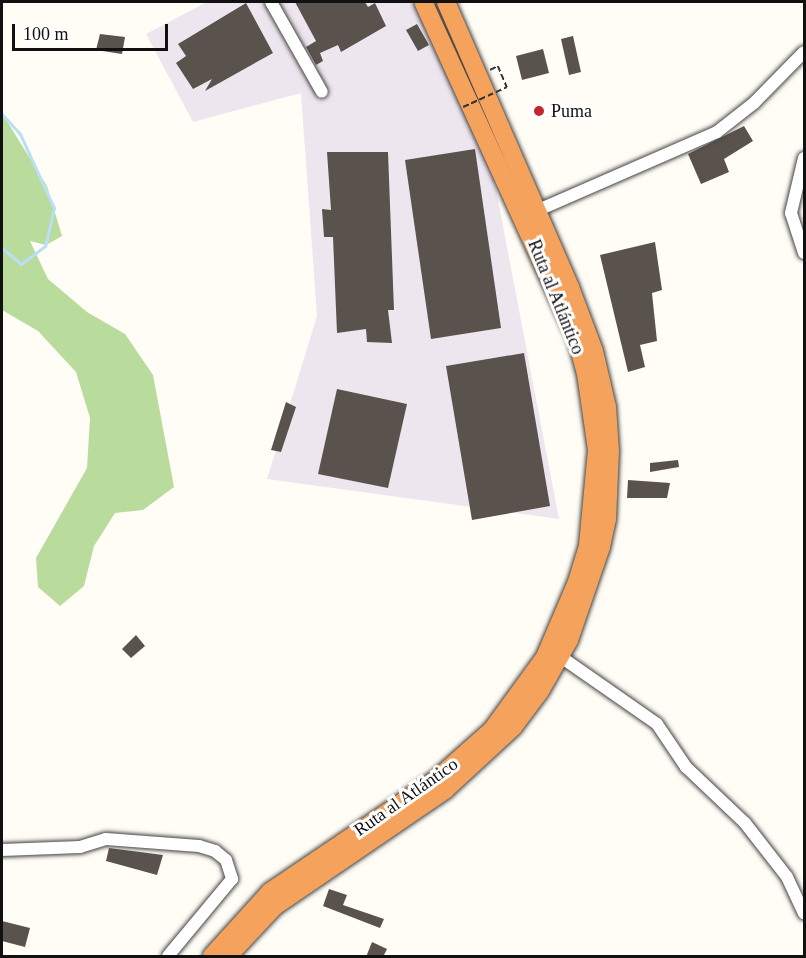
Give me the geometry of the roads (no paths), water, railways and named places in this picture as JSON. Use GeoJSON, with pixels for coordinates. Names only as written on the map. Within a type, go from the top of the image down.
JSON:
{"type":"FeatureCollection","features":[{"type":"Feature","properties":{"kind":"highway"},"geometry":{"type":"LineString","coordinates":[[423,2],[437,18],[466,83],[476,84],[478,75]]}},
{"type":"Feature","properties":{"kind":"highway","name":"Ruta al Atlántico"},"geometry":{"type":"LineString","coordinates":[[212,957],[270,892],[437,779],[492,730],[545,657],[577,582],[588,545],[597,450],[593,409],[576,337],[423,2]]}},
{"type":"Feature","properties":{"kind":"highway","name":"Ruta al Atlántico"},"geometry":{"type":"LineString","coordinates":[[228,957],[282,900],[445,790],[484,758],[522,716],[561,657],[580,613],[601,547],[607,519],[610,451],[607,407],[588,332],[446,2]]}},
{"type":"Feature","properties":{"kind":"street"},"geometry":{"type":"LineString","coordinates":[[271,2],[322,92]]}},
{"type":"Feature","properties":{"kind":"street"},"geometry":{"type":"LineString","coordinates":[[536,211],[717,132],[754,103],[804,52]]}},
{"type":"Feature","properties":{"kind":"street"},"geometry":{"type":"LineString","coordinates":[[804,158],[791,213],[804,253]]}},
{"type":"Feature","properties":{"kind":"street"},"geometry":{"type":"LineString","coordinates":[[561,657],[657,724],[686,766],[745,822],[791,884],[804,913]]}},
{"type":"Feature","properties":{"kind":"street"},"geometry":{"type":"LineString","coordinates":[[2,850],[80,847],[106,840],[199,846],[215,851],[226,860],[232,879],[168,957]]}},
{"type":"Feature","properties":{"kind":"waterway"},"geometry":{"type":"LineString","coordinates":[[2,114],[20,134],[54,208],[45,246],[21,264],[2,248]]}},
{"type":"Feature","properties":{"kind":"place","name":"Puma"},"geometry":{"type":"Point","coordinates":[539,111]}}]}
